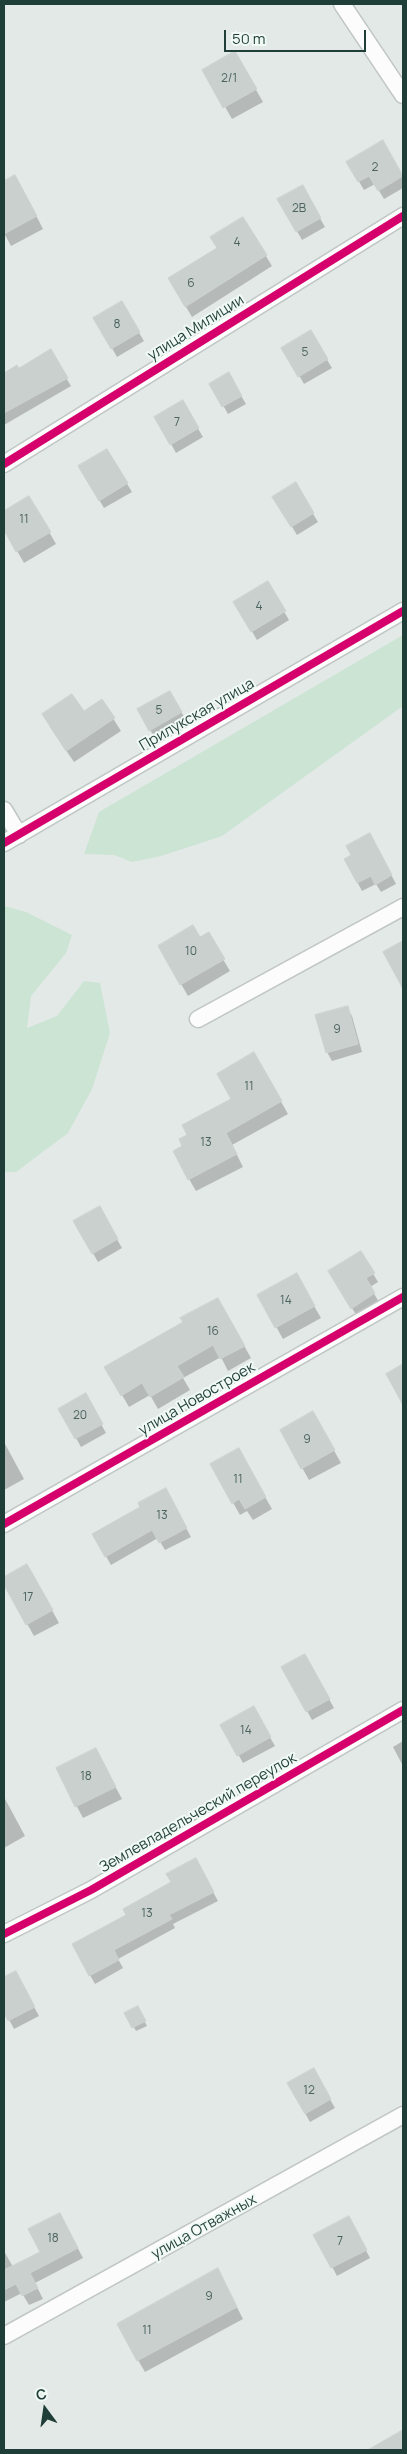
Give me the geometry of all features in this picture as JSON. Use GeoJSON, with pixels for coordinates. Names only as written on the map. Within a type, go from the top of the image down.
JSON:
{"type":"FeatureCollection","features":[{"type":"Feature","properties":{"kind":"street"},"geometry":{"type":"LineString","coordinates":[[342,4],[403,95]]}},
{"type":"Feature","properties":{"kind":"street","name":"улица Милиции"},"geometry":{"type":"LineString","coordinates":[[4,464],[403,216]]}},
{"type":"Feature","properties":{"kind":"street","name":"Прилукская улица"},"geometry":{"type":"LineString","coordinates":[[4,843],[403,611]]}},
{"type":"Feature","properties":{"kind":"street"},"geometry":{"type":"LineString","coordinates":[[4,810],[19,835]]}},
{"type":"Feature","properties":{"kind":"street"},"geometry":{"type":"LineString","coordinates":[[198,1019],[403,907]]}},
{"type":"Feature","properties":{"kind":"street","name":"улица Новостроек"},"geometry":{"type":"LineString","coordinates":[[4,1524],[403,1297]]}},
{"type":"Feature","properties":{"kind":"street","name":"Землевладельческий переулок"},"geometry":{"type":"LineString","coordinates":[[4,1934],[91,1890],[403,1710]]}},
{"type":"Feature","properties":{"kind":"street","name":"улица Отважных"},"geometry":{"type":"LineString","coordinates":[[4,2336],[403,2115]]}},
{"type":"Feature","properties":{"kind":"green space"},"geometry":{"type":"Polygon","coordinates":[[[403,635],[403,706],[222,836],[161,856],[132,862],[114,855],[84,854],[99,812],[403,635]]]}},
{"type":"Feature","properties":{"kind":"green space"},"geometry":{"type":"Polygon","coordinates":[[[4,906],[26,912],[72,935],[66,953],[31,996],[27,1028],[57,1016],[84,981],[100,983],[110,1033],[92,1089],[68,1133],[16,1172],[4,1172],[4,906]]]}},
{"type":"Feature","properties":{"kind":"building"},"geometry":{"type":"Polygon","coordinates":[[[235,51],[257,89],[223,108],[202,70],[235,51]]]}},
{"type":"Feature","properties":{"kind":"building"},"geometry":{"type":"Polygon","coordinates":[[[383,140],[403,176],[378,191],[369,176],[358,182],[346,162],[383,140]]]}},
{"type":"Feature","properties":{"kind":"building"},"geometry":{"type":"Polygon","coordinates":[[[15,175],[37,216],[4,234],[4,181],[15,175]]]}},
{"type":"Feature","properties":{"kind":"building"},"geometry":{"type":"Polygon","coordinates":[[[303,185],[321,218],[296,232],[277,199],[303,185]]]}},
{"type":"Feature","properties":{"kind":"building"},"geometry":{"type":"Polygon","coordinates":[[[243,217],[267,255],[185,307],[168,278],[217,248],[210,237],[243,217]]]}},
{"type":"Feature","properties":{"kind":"building"},"geometry":{"type":"Polygon","coordinates":[[[122,301],[140,332],[111,349],[93,318],[122,301]]]}},
{"type":"Feature","properties":{"kind":"building"},"geometry":{"type":"Polygon","coordinates":[[[311,330],[328,359],[298,377],[281,348],[311,330]]]}},
{"type":"Feature","properties":{"kind":"building"},"geometry":{"type":"Polygon","coordinates":[[[51,349],[68,378],[4,413],[4,373],[17,365],[19,368],[51,349]]]}},
{"type":"Feature","properties":{"kind":"building"},"geometry":{"type":"Polygon","coordinates":[[[229,372],[242,396],[222,407],[209,384],[229,372]]]}},
{"type":"Feature","properties":{"kind":"building"},"geometry":{"type":"Polygon","coordinates":[[[183,400],[199,428],[170,445],[154,417],[183,400]]]}},
{"type":"Feature","properties":{"kind":"building"},"geometry":{"type":"Polygon","coordinates":[[[107,449],[128,483],[99,501],[78,466],[107,449]]]}},
{"type":"Feature","properties":{"kind":"building"},"geometry":{"type":"Polygon","coordinates":[[[296,482],[314,513],[291,527],[272,497],[296,482]]]}},
{"type":"Feature","properties":{"kind":"building"},"geometry":{"type":"Polygon","coordinates":[[[29,496],[51,532],[16,552],[4,530],[4,511],[29,496]]]}},
{"type":"Feature","properties":{"kind":"building"},"geometry":{"type":"Polygon","coordinates":[[[268,581],[286,611],[251,632],[233,602],[268,581]]]}},
{"type":"Feature","properties":{"kind":"building"},"geometry":{"type":"Polygon","coordinates":[[[170,691],[182,712],[149,731],[137,709],[170,691]]]}},
{"type":"Feature","properties":{"kind":"building"},"geometry":{"type":"Polygon","coordinates":[[[72,694],[84,711],[102,699],[115,718],[66,751],[42,714],[72,694]]]}},
{"type":"Feature","properties":{"kind":"building"},"geometry":{"type":"Polygon","coordinates":[[[370,833],[392,875],[375,885],[371,876],[357,883],[344,859],[351,855],[346,846],[370,833]]]}},
{"type":"Feature","properties":{"kind":"building"},"geometry":{"type":"Polygon","coordinates":[[[193,925],[200,937],[209,932],[225,959],[180,985],[158,946],[193,925]]]}},
{"type":"Feature","properties":{"kind":"building"},"geometry":{"type":"Polygon","coordinates":[[[403,941],[403,989],[383,952],[403,941]]]}},
{"type":"Feature","properties":{"kind":"building"},"geometry":{"type":"Polygon","coordinates":[[[348,1006],[358,1044],[326,1053],[315,1015],[348,1006]]]}},
{"type":"Feature","properties":{"kind":"building"},"geometry":{"type":"Polygon","coordinates":[[[254,1052],[282,1101],[226,1133],[237,1154],[188,1180],[173,1151],[182,1146],[179,1139],[187,1135],[182,1125],[231,1099],[217,1074],[254,1052]]]}},
{"type":"Feature","properties":{"kind":"building"},"geometry":{"type":"Polygon","coordinates":[[[100,1206],[118,1239],[92,1254],[73,1221],[100,1206]]]}},
{"type":"Feature","properties":{"kind":"building"},"geometry":{"type":"Polygon","coordinates":[[[361,1251],[375,1273],[366,1278],[375,1293],[351,1309],[328,1271],[361,1251]]]}},
{"type":"Feature","properties":{"kind":"building"},"geometry":{"type":"Polygon","coordinates":[[[297,1273],[315,1306],[275,1328],[257,1295],[297,1273]]]}},
{"type":"Feature","properties":{"kind":"building"},"geometry":{"type":"Polygon","coordinates":[[[218,1298],[245,1346],[220,1359],[213,1345],[177,1366],[184,1377],[150,1397],[142,1383],[121,1396],[104,1367],[183,1322],[180,1318],[218,1298]]]}},
{"type":"Feature","properties":{"kind":"building"},"geometry":{"type":"Polygon","coordinates":[[[403,1364],[403,1405],[386,1374],[403,1364]]]}},
{"type":"Feature","properties":{"kind":"building"},"geometry":{"type":"Polygon","coordinates":[[[86,1393],[103,1424],[75,1439],[58,1409],[86,1393]]]}},
{"type":"Feature","properties":{"kind":"building"},"geometry":{"type":"Polygon","coordinates":[[[313,1411],[335,1450],[301,1469],[280,1430],[313,1411]]]}},
{"type":"Feature","properties":{"kind":"building"},"geometry":{"type":"Polygon","coordinates":[[[239,1448],[266,1497],[245,1509],[239,1499],[232,1504],[210,1464],[239,1448]]]}},
{"type":"Feature","properties":{"kind":"building"},"geometry":{"type":"Polygon","coordinates":[[[166,1488],[187,1528],[159,1543],[152,1530],[105,1557],[92,1534],[140,1507],[138,1503],[166,1488]]]}},
{"type":"Feature","properties":{"kind":"building"},"geometry":{"type":"Polygon","coordinates":[[[27,1564],[53,1610],[26,1625],[4,1585],[4,1577],[27,1564]]]}},
{"type":"Feature","properties":{"kind":"building"},"geometry":{"type":"Polygon","coordinates":[[[305,1654],[330,1699],[306,1712],[281,1667],[305,1654]]]}},
{"type":"Feature","properties":{"kind":"building"},"geometry":{"type":"Polygon","coordinates":[[[254,1706],[271,1737],[237,1756],[220,1725],[254,1706]]]}},
{"type":"Feature","properties":{"kind":"building"},"geometry":{"type":"Polygon","coordinates":[[[96,1748],[116,1787],[75,1807],[56,1768],[96,1748]]]}},
{"type":"Feature","properties":{"kind":"building"},"geometry":{"type":"Polygon","coordinates":[[[196,1858],[214,1892],[169,1915],[172,1919],[114,1950],[119,1960],[89,1976],[72,1944],[126,1915],[123,1909],[171,1882],[166,1874],[196,1858]]]}},
{"type":"Feature","properties":{"kind":"building"},"geometry":{"type":"Polygon","coordinates":[[[16,1971],[35,2007],[8,2021],[4,2013],[4,1977],[16,1971]]]}},
{"type":"Feature","properties":{"kind":"building"},"geometry":{"type":"Polygon","coordinates":[[[138,2006],[146,2021],[132,2028],[124,2013],[138,2006]]]}},
{"type":"Feature","properties":{"kind":"building"},"geometry":{"type":"Polygon","coordinates":[[[314,2068],[331,2099],[305,2114],[287,2083],[314,2068]]]}},
{"type":"Feature","properties":{"kind":"building"},"geometry":{"type":"Polygon","coordinates":[[[60,2213],[78,2248],[30,2273],[38,2288],[22,2296],[16,2284],[4,2290],[4,2270],[40,2252],[28,2229],[60,2213]]]}},
{"type":"Feature","properties":{"kind":"building"},"geometry":{"type":"Polygon","coordinates":[[[349,2216],[367,2250],[331,2268],[313,2235],[349,2216]]]}},
{"type":"Feature","properties":{"kind":"building"},"geometry":{"type":"Polygon","coordinates":[[[218,2268],[237,2307],[137,2361],[117,2324],[218,2268]]]}},
{"type":"Feature","properties":{"kind":"building"},"geometry":{"type":"Polygon","coordinates":[[[403,2430],[403,2450],[368,2450],[403,2430]]]}},
{"type":"Feature","properties":{"kind":"cycle path"},"geometry":{"type":"LineString","coordinates":[[4,464],[403,216]]}},
{"type":"Feature","properties":{"kind":"cycle path"},"geometry":{"type":"LineString","coordinates":[[4,843],[403,611]]}},
{"type":"Feature","properties":{"kind":"cycle path"},"geometry":{"type":"LineString","coordinates":[[4,1524],[403,1297]]}},
{"type":"Feature","properties":{"kind":"cycle path"},"geometry":{"type":"LineString","coordinates":[[4,1934],[91,1890],[403,1710]]}}]}
